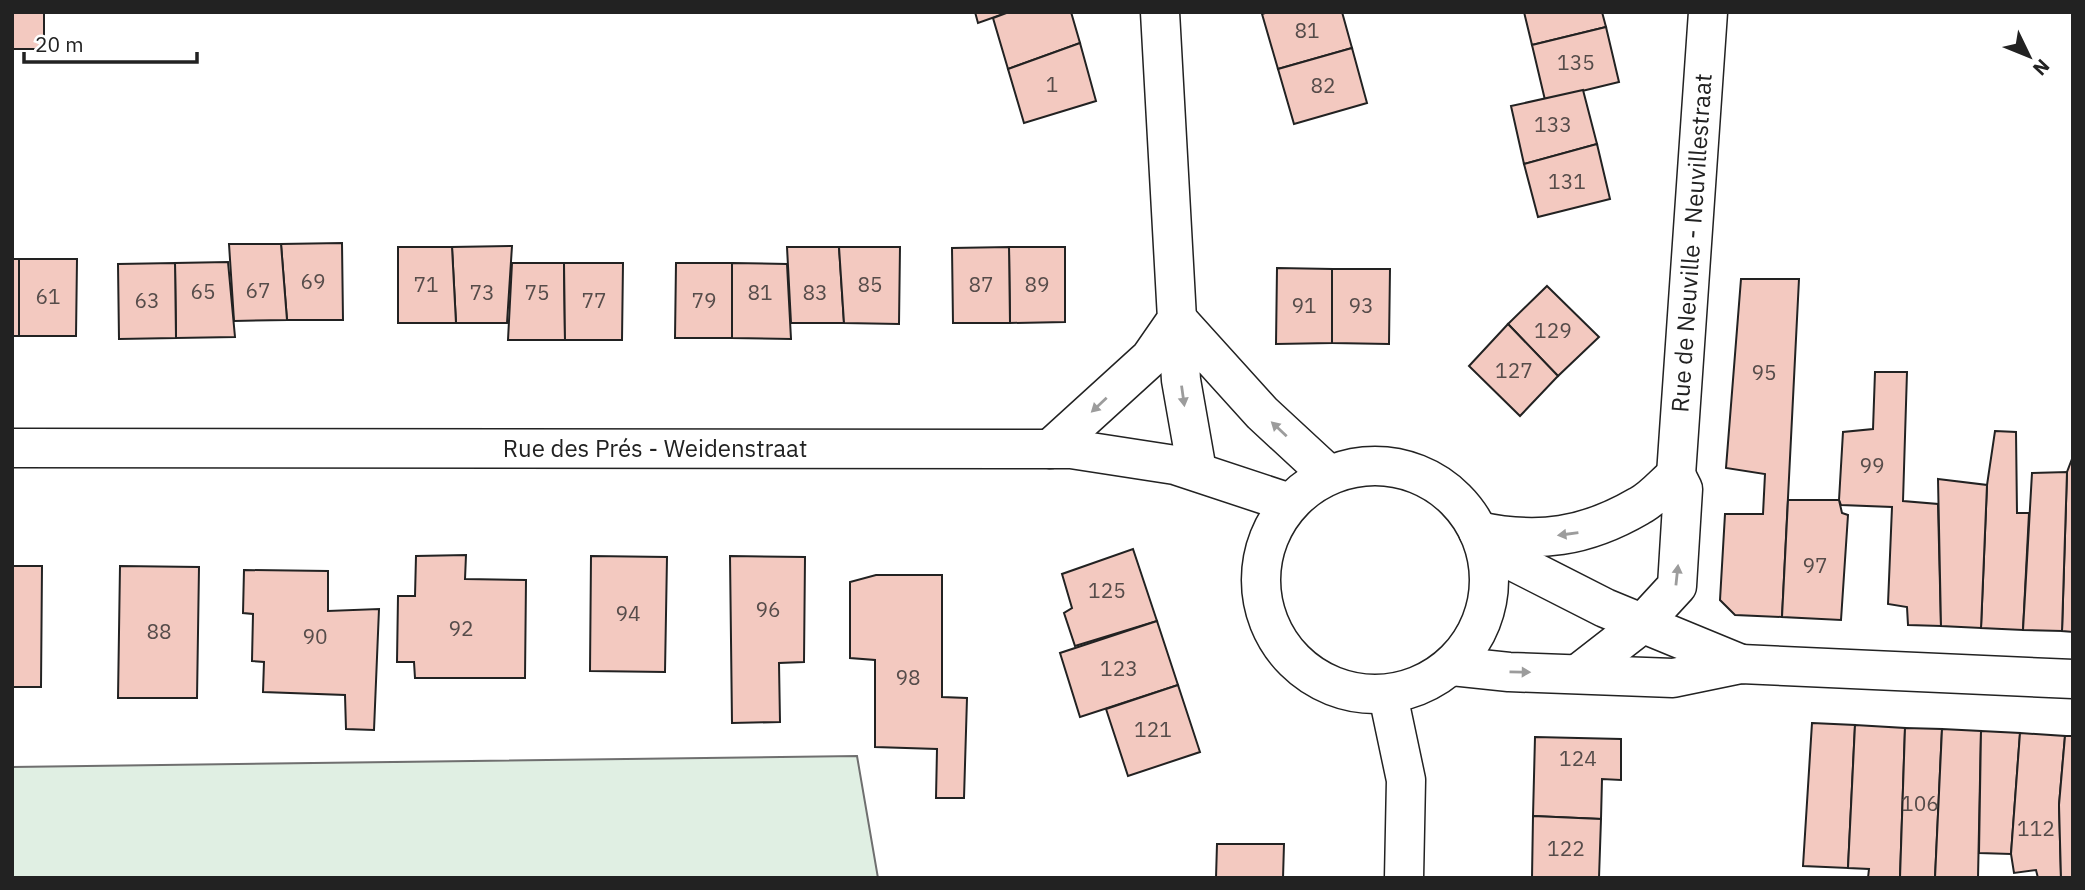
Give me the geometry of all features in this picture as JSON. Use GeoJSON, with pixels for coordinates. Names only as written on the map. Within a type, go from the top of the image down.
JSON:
{"type":"FeatureCollection","features":[{"type":"Feature","properties":{"kind":"street"},"geometry":{"type":"LineString","coordinates":[[1160,12],[1181,380],[1197,471]]}},
{"type":"Feature","properties":{"kind":"street","name":"Rue de Neuville - Neuvillestraat"},"geometry":{"type":"LineString","coordinates":[[1580,673],[1642,624],[1677,586],[1683,489],[1676,475],[1708,12]]}},
{"type":"Feature","properties":{"kind":"street"},"geometry":{"type":"LineString","coordinates":[[1050,449],[1150,358],[1177,319]]}},
{"type":"Feature","properties":{"kind":"street"},"geometry":{"type":"LineString","coordinates":[[1177,319],[1262,413],[1329,475]]}},
{"type":"Feature","properties":{"kind":"street","name":"Rue des Prés - Weidenstraat"},"geometry":{"type":"LineString","coordinates":[[12,448],[1071,449],[1175,465],[1290,503]]}},
{"type":"Feature","properties":{"kind":"street"},"geometry":{"type":"LineString","coordinates":[[1367,466],[1387,466],[1416,472],[1441,486],[1456,500],[1482,539],[1488,598],[1481,623],[1452,666],[1422,685],[1388,695],[1353,693],[1320,682],[1292,661],[1272,633],[1261,599],[1260,564],[1270,531],[1290,503],[1308,486],[1329,475],[1367,466]]}},
{"type":"Feature","properties":{"kind":"street"},"geometry":{"type":"LineString","coordinates":[[1482,539],[1576,534],[1640,506],[1676,475]]}},
{"type":"Feature","properties":{"kind":"street"},"geometry":{"type":"LineString","coordinates":[[1482,539],[1642,624],[1741,664]]}},
{"type":"Feature","properties":{"kind":"street"},"geometry":{"type":"LineString","coordinates":[[1452,666],[1509,672],[1672,678],[1741,664],[2073,679]]}},
{"type":"Feature","properties":{"kind":"street"},"geometry":{"type":"LineString","coordinates":[[1388,695],[1406,780],[1404,878]]}},
{"type":"Feature","properties":{"kind":"green space"},"geometry":{"type":"Polygon","coordinates":[[[857,756],[878,878],[12,878],[12,767],[857,756]]]}},
{"type":"Feature","properties":{"kind":"building"},"geometry":{"type":"Polygon","coordinates":[[[12,12],[44,12],[44,49],[12,49],[12,12]]]}},
{"type":"Feature","properties":{"kind":"building"},"geometry":{"type":"Polygon","coordinates":[[[975,12],[1009,12],[978,23],[975,12]]]}},
{"type":"Feature","properties":{"kind":"building"},"geometry":{"type":"Polygon","coordinates":[[[1009,12],[1071,12],[1080,43],[1008,69],[993,18],[1009,12]]]}},
{"type":"Feature","properties":{"kind":"building"},"geometry":{"type":"Polygon","coordinates":[[[1342,12],[1352,48],[1278,69],[1262,14],[1342,12]]]}},
{"type":"Feature","properties":{"kind":"building"},"geometry":{"type":"Polygon","coordinates":[[[1524,12],[1602,12],[1606,27],[1532,45],[1524,12]]]}},
{"type":"Feature","properties":{"kind":"building"},"geometry":{"type":"Polygon","coordinates":[[[1606,27],[1619,82],[1545,100],[1532,45],[1606,27]]]}},
{"type":"Feature","properties":{"kind":"building"},"geometry":{"type":"Polygon","coordinates":[[[1080,43],[1096,101],[1024,123],[1008,69],[1080,43]]]}},
{"type":"Feature","properties":{"kind":"building"},"geometry":{"type":"Polygon","coordinates":[[[1352,48],[1367,103],[1294,124],[1278,69],[1352,48]]]}},
{"type":"Feature","properties":{"kind":"building"},"geometry":{"type":"Polygon","coordinates":[[[1583,90],[1597,144],[1524,164],[1511,106],[1583,90]]]}},
{"type":"Feature","properties":{"kind":"building"},"geometry":{"type":"Polygon","coordinates":[[[1597,144],[1610,199],[1538,217],[1524,164],[1597,144]]]}},
{"type":"Feature","properties":{"kind":"building"},"geometry":{"type":"Polygon","coordinates":[[[342,243],[343,320],[287,320],[281,244],[342,243]]]}},
{"type":"Feature","properties":{"kind":"building"},"geometry":{"type":"Polygon","coordinates":[[[229,244],[281,244],[287,320],[234,321],[229,244]]]}},
{"type":"Feature","properties":{"kind":"building"},"geometry":{"type":"Polygon","coordinates":[[[512,246],[507,323],[456,323],[452,247],[512,246]]]}},
{"type":"Feature","properties":{"kind":"building"},"geometry":{"type":"Polygon","coordinates":[[[398,247],[452,247],[456,323],[398,323],[398,247]]]}},
{"type":"Feature","properties":{"kind":"building"},"geometry":{"type":"Polygon","coordinates":[[[787,247],[839,247],[844,323],[791,323],[787,247]]]}},
{"type":"Feature","properties":{"kind":"building"},"geometry":{"type":"Polygon","coordinates":[[[839,247],[900,247],[899,324],[844,323],[839,247]]]}},
{"type":"Feature","properties":{"kind":"building"},"geometry":{"type":"Polygon","coordinates":[[[1009,247],[1065,247],[1065,322],[1010,323],[1009,247]]]}},
{"type":"Feature","properties":{"kind":"building"},"geometry":{"type":"Polygon","coordinates":[[[1009,247],[1010,323],[953,323],[952,248],[1009,247]]]}},
{"type":"Feature","properties":{"kind":"building"},"geometry":{"type":"Polygon","coordinates":[[[12,259],[19,259],[19,336],[12,336],[12,259]]]}},
{"type":"Feature","properties":{"kind":"building"},"geometry":{"type":"Polygon","coordinates":[[[19,259],[77,259],[76,336],[19,336],[19,259]]]}},
{"type":"Feature","properties":{"kind":"building"},"geometry":{"type":"Polygon","coordinates":[[[228,262],[235,337],[176,338],[175,263],[228,262]]]}},
{"type":"Feature","properties":{"kind":"building"},"geometry":{"type":"Polygon","coordinates":[[[175,263],[176,338],[119,339],[118,264],[175,263]]]}},
{"type":"Feature","properties":{"kind":"building"},"geometry":{"type":"Polygon","coordinates":[[[512,263],[564,263],[565,340],[508,340],[512,263]]]}},
{"type":"Feature","properties":{"kind":"building"},"geometry":{"type":"Polygon","coordinates":[[[564,263],[623,263],[622,340],[565,340],[564,263]]]}},
{"type":"Feature","properties":{"kind":"building"},"geometry":{"type":"Polygon","coordinates":[[[676,263],[732,263],[732,338],[675,338],[676,263]]]}},
{"type":"Feature","properties":{"kind":"building"},"geometry":{"type":"Polygon","coordinates":[[[732,263],[787,264],[791,339],[732,338],[732,263]]]}},
{"type":"Feature","properties":{"kind":"building"},"geometry":{"type":"Polygon","coordinates":[[[1277,268],[1332,269],[1332,343],[1276,344],[1277,268]]]}},
{"type":"Feature","properties":{"kind":"building"},"geometry":{"type":"Polygon","coordinates":[[[1332,269],[1390,269],[1389,344],[1332,343],[1332,269]]]}},
{"type":"Feature","properties":{"kind":"building"},"geometry":{"type":"Polygon","coordinates":[[[1741,279],[1799,279],[1782,617],[1735,615],[1720,600],[1725,514],[1763,514],[1765,474],[1726,468],[1741,279]]]}},
{"type":"Feature","properties":{"kind":"building"},"geometry":{"type":"Polygon","coordinates":[[[1547,286],[1599,337],[1558,376],[1508,324],[1547,286]]]}},
{"type":"Feature","properties":{"kind":"building"},"geometry":{"type":"Polygon","coordinates":[[[1508,324],[1558,376],[1520,416],[1469,366],[1508,324]]]}},
{"type":"Feature","properties":{"kind":"building"},"geometry":{"type":"Polygon","coordinates":[[[1875,372],[1907,372],[1903,501],[1938,504],[1941,626],[1908,625],[1907,607],[1888,604],[1892,507],[1841,505],[1839,500],[1843,432],[1873,429],[1875,372]]]}},
{"type":"Feature","properties":{"kind":"building"},"geometry":{"type":"Polygon","coordinates":[[[1995,431],[2016,432],[2017,513],[2029,513],[2023,630],[1981,628],[1987,485],[1995,431]]]}},
{"type":"Feature","properties":{"kind":"building"},"geometry":{"type":"Polygon","coordinates":[[[2072,459],[2073,632],[2062,631],[2067,472],[2072,459]]]}},
{"type":"Feature","properties":{"kind":"building"},"geometry":{"type":"Polygon","coordinates":[[[2067,472],[2062,631],[2023,630],[2032,473],[2067,472]]]}},
{"type":"Feature","properties":{"kind":"building"},"geometry":{"type":"Polygon","coordinates":[[[1938,479],[1987,485],[1981,628],[1941,626],[1938,479]]]}},
{"type":"Feature","properties":{"kind":"building"},"geometry":{"type":"Polygon","coordinates":[[[1788,500],[1839,500],[1842,513],[1848,515],[1841,620],[1782,617],[1788,500]]]}},
{"type":"Feature","properties":{"kind":"building"},"geometry":{"type":"Polygon","coordinates":[[[1133,549],[1157,621],[1075,646],[1064,613],[1072,608],[1062,574],[1133,549]]]}},
{"type":"Feature","properties":{"kind":"building"},"geometry":{"type":"Polygon","coordinates":[[[466,555],[465,579],[526,580],[525,678],[415,678],[414,662],[397,662],[398,596],[415,596],[416,556],[466,555]]]}},
{"type":"Feature","properties":{"kind":"building"},"geometry":{"type":"Polygon","coordinates":[[[591,556],[667,557],[665,672],[590,671],[591,556]]]}},
{"type":"Feature","properties":{"kind":"building"},"geometry":{"type":"Polygon","coordinates":[[[730,556],[805,557],[804,662],[779,663],[780,722],[732,723],[730,556]]]}},
{"type":"Feature","properties":{"kind":"building"},"geometry":{"type":"Polygon","coordinates":[[[12,566],[42,566],[41,687],[12,687],[12,566]]]}},
{"type":"Feature","properties":{"kind":"building"},"geometry":{"type":"Polygon","coordinates":[[[120,566],[199,567],[197,698],[118,698],[120,566]]]}},
{"type":"Feature","properties":{"kind":"building"},"geometry":{"type":"Polygon","coordinates":[[[244,570],[328,571],[328,611],[379,609],[374,730],[346,729],[345,695],[263,692],[264,662],[252,661],[253,614],[243,613],[244,570]]]}},
{"type":"Feature","properties":{"kind":"building"},"geometry":{"type":"Polygon","coordinates":[[[876,575],[942,575],[942,697],[967,698],[964,798],[936,798],[937,749],[875,747],[875,660],[850,658],[850,582],[876,575]]]}},
{"type":"Feature","properties":{"kind":"building"},"geometry":{"type":"Polygon","coordinates":[[[1157,621],[1178,685],[1080,717],[1060,653],[1157,621]]]}},
{"type":"Feature","properties":{"kind":"building"},"geometry":{"type":"Polygon","coordinates":[[[1178,685],[1200,752],[1128,776],[1106,709],[1178,685]]]}},
{"type":"Feature","properties":{"kind":"building"},"geometry":{"type":"Polygon","coordinates":[[[1812,723],[1855,725],[1848,868],[1803,866],[1812,723]]]}},
{"type":"Feature","properties":{"kind":"building"},"geometry":{"type":"Polygon","coordinates":[[[1855,725],[1905,728],[1900,878],[1868,878],[1869,869],[1848,868],[1855,725]]]}},
{"type":"Feature","properties":{"kind":"building"},"geometry":{"type":"Polygon","coordinates":[[[1905,728],[1942,729],[1935,878],[1900,878],[1905,728]]]}},
{"type":"Feature","properties":{"kind":"building"},"geometry":{"type":"Polygon","coordinates":[[[1942,729],[1981,731],[1978,878],[1935,878],[1942,729]]]}},
{"type":"Feature","properties":{"kind":"building"},"geometry":{"type":"Polygon","coordinates":[[[1981,731],[2020,733],[2011,854],[1979,853],[1981,731]]]}},
{"type":"Feature","properties":{"kind":"building"},"geometry":{"type":"Polygon","coordinates":[[[2020,733],[2065,736],[2059,805],[2061,878],[2038,878],[2036,870],[2014,873],[2011,854],[2020,733]]]}},
{"type":"Feature","properties":{"kind":"building"},"geometry":{"type":"Polygon","coordinates":[[[2065,736],[2073,736],[2073,878],[2061,878],[2059,805],[2065,736]]]}},
{"type":"Feature","properties":{"kind":"building"},"geometry":{"type":"Polygon","coordinates":[[[1535,737],[1621,739],[1621,780],[1602,779],[1601,819],[1533,816],[1535,737]]]}},
{"type":"Feature","properties":{"kind":"building"},"geometry":{"type":"Polygon","coordinates":[[[1533,816],[1601,819],[1599,878],[1532,878],[1533,816]]]}},
{"type":"Feature","properties":{"kind":"building"},"geometry":{"type":"Polygon","coordinates":[[[1217,844],[1284,844],[1283,878],[1216,878],[1217,844]]]}}]}
